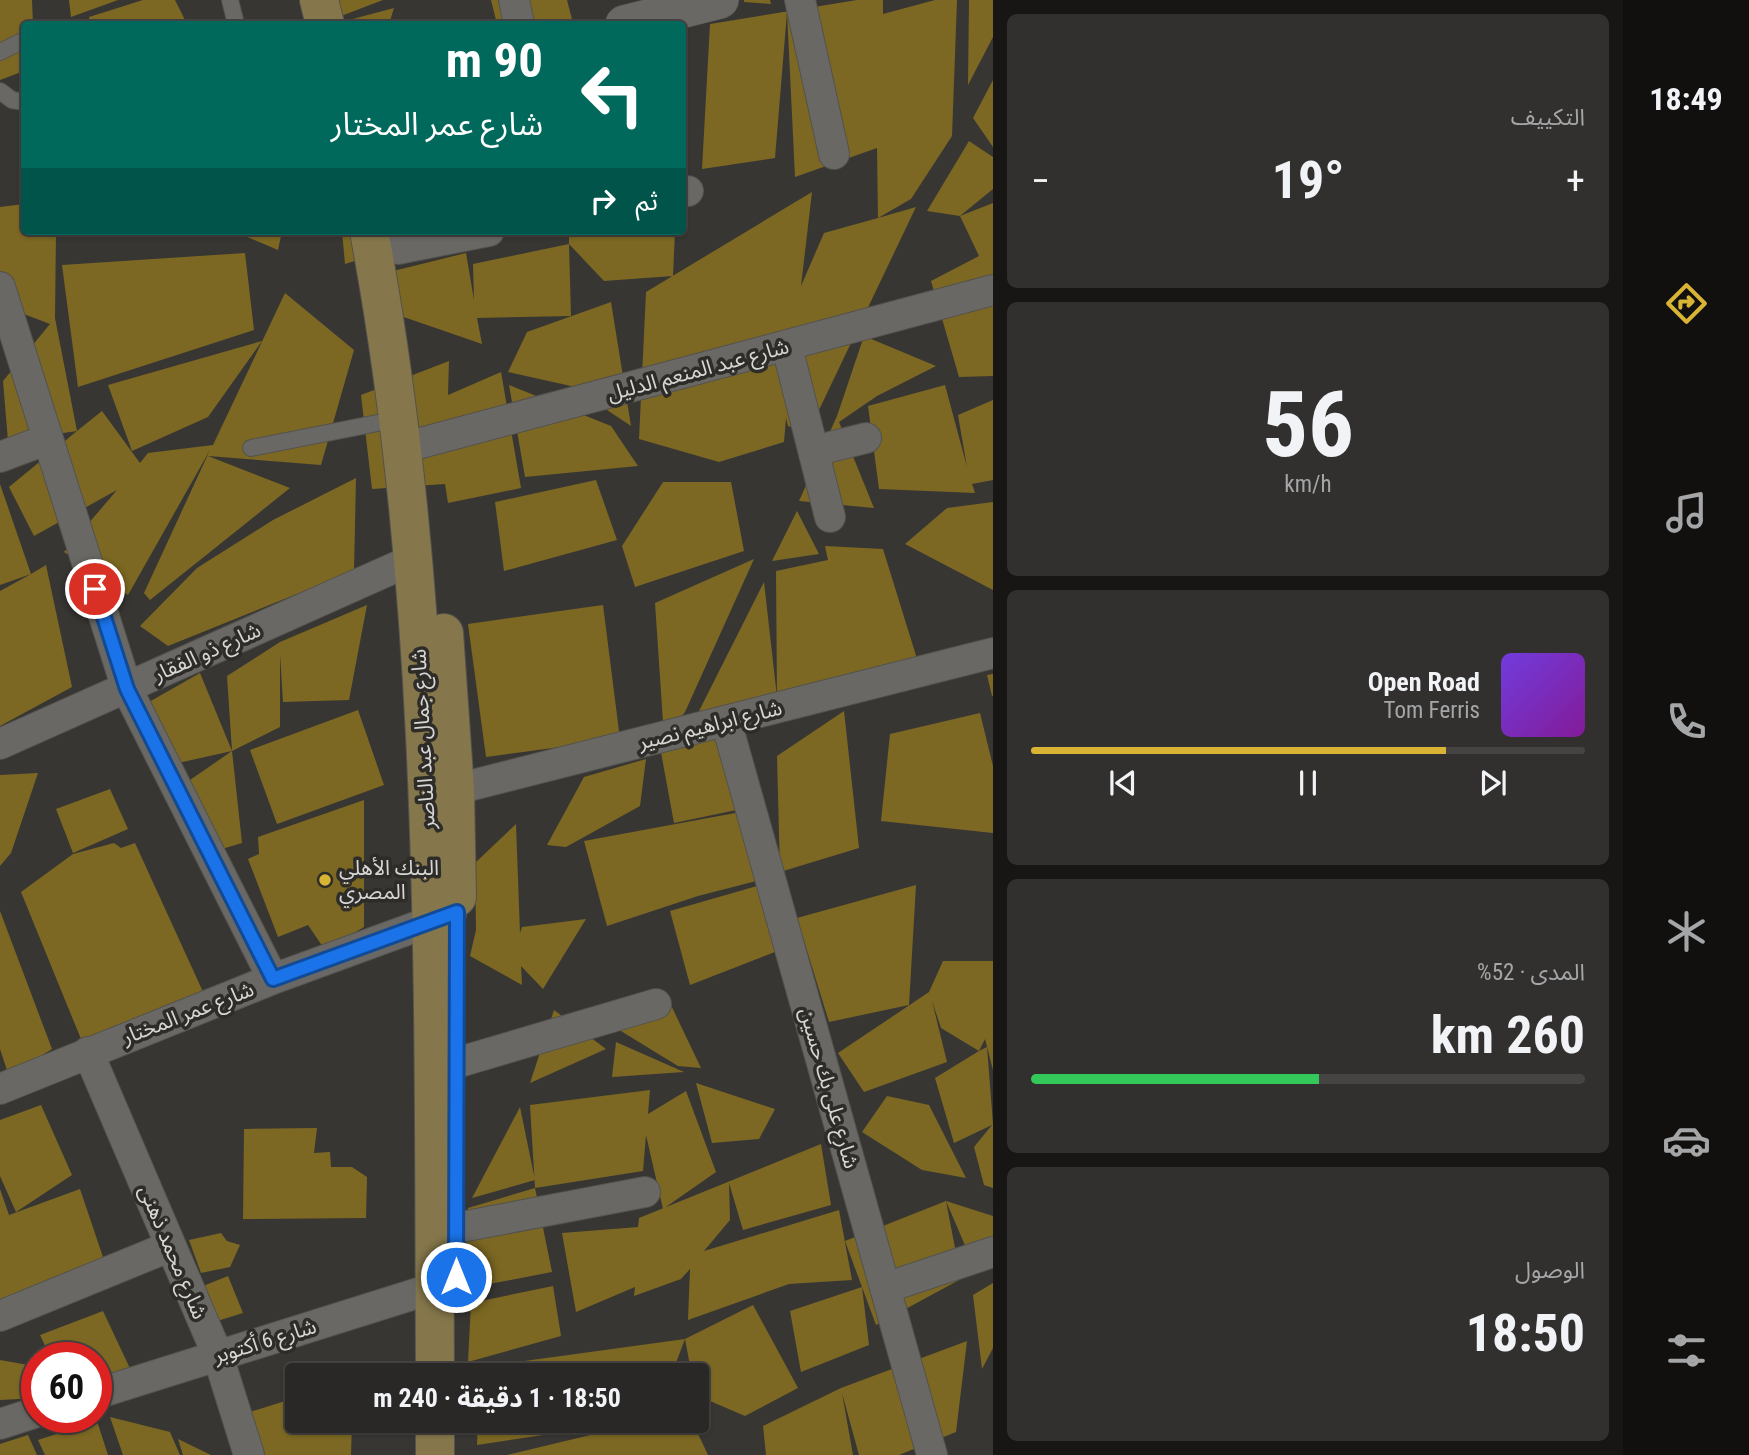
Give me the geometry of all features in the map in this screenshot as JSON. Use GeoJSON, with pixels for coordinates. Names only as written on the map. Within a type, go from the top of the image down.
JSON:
{"type":"FeatureCollection","features":[{"type":"Feature","properties":{"kind":"main road"},"geometry":{"type":"LineString","coordinates":[[319,0],[324,21]]}},
{"type":"Feature","properties":{"kind":"main road"},"geometry":{"type":"LineString","coordinates":[[343,0],[348,21]]}},
{"type":"Feature","properties":{"kind":"main road","name":"شارع جمال عبد الناصر"},"geometry":{"type":"LineString","coordinates":[[387,237],[409,436],[440,793],[456,1063],[456,1363]]}},
{"type":"Feature","properties":{"kind":"main road","name":"شارع جمال عبد الناصر"},"geometry":{"type":"LineString","coordinates":[[409,436],[414,559],[440,793]]}},
{"type":"Feature","properties":{"kind":"main road","name":"شارع جمال عبد الناصر"},"geometry":{"type":"LineString","coordinates":[[435,1363],[434,1288],[446,916]]}},
{"type":"Feature","properties":{"kind":"main road"},"geometry":{"type":"LineString","coordinates":[[435,1433],[436,1455]]}},
{"type":"Feature","properties":{"kind":"main road"},"geometry":{"type":"LineString","coordinates":[[456,1433],[456,1455]]}},
{"type":"Feature","properties":{"kind":"street"},"geometry":{"type":"LineString","coordinates":[[514,0],[518,21]]}},
{"type":"Feature","properties":{"kind":"street"},"geometry":{"type":"LineString","coordinates":[[800,0],[834,154]]}},
{"type":"Feature","properties":{"kind":"street"},"geometry":{"type":"LineString","coordinates":[[635,21],[698,3]]}},
{"type":"Feature","properties":{"kind":"street"},"geometry":{"type":"LineString","coordinates":[[387,237],[421,235]]}},
{"type":"Feature","properties":{"kind":"street"},"geometry":{"type":"LineString","coordinates":[[0,287],[127,689],[273,979]]}},
{"type":"Feature","properties":{"kind":"street","name":"شارع عبد المنعم الدليل"},"geometry":{"type":"LineString","coordinates":[[409,436],[787,347],[993,290]]}},
{"type":"Feature","properties":{"kind":"street"},"geometry":{"type":"LineString","coordinates":[[787,347],[830,517]]}},
{"type":"Feature","properties":{"kind":"street"},"geometry":{"type":"LineString","coordinates":[[814,451],[866,438]]}},
{"type":"Feature","properties":{"kind":"street"},"geometry":{"type":"LineString","coordinates":[[0,457],[48,439]]}},
{"type":"Feature","properties":{"kind":"street","name":"شارع ذو الفقار"},"geometry":{"type":"LineString","coordinates":[[0,744],[414,559]]}},
{"type":"Feature","properties":{"kind":"street","name":"شارع ابراهيم نصير"},"geometry":{"type":"LineString","coordinates":[[440,793],[993,653]]}},
{"type":"Feature","properties":{"kind":"street","name":"شارع على بك حسين"},"geometry":{"type":"LineString","coordinates":[[726,721],[932,1455]]}},
{"type":"Feature","properties":{"kind":"street","name":"شارع عمر المختار"},"geometry":{"type":"LineString","coordinates":[[1,1085],[273,979],[446,916]]}},
{"type":"Feature","properties":{"kind":"street"},"geometry":{"type":"LineString","coordinates":[[456,1063],[656,1004]]}},
{"type":"Feature","properties":{"kind":"street","name":"شارع محمد ذهنى"},"geometry":{"type":"LineString","coordinates":[[88,1052],[218,1356],[249,1455]]}},
{"type":"Feature","properties":{"kind":"street"},"geometry":{"type":"LineString","coordinates":[[456,1228],[645,1192]]}},
{"type":"Feature","properties":{"kind":"street"},"geometry":{"type":"LineString","coordinates":[[0,1316],[171,1246]]}},
{"type":"Feature","properties":{"kind":"street"},"geometry":{"type":"LineString","coordinates":[[885,1288],[993,1251]]}},
{"type":"Feature","properties":{"kind":"street","name":"شارع 6 أكتوبر"},"geometry":{"type":"LineString","coordinates":[[112,1389],[434,1288]]}},
{"type":"Feature","properties":{"kind":"street"},"geometry":{"type":"LineString","coordinates":[[0,1424],[21,1417]]}},
{"type":"Feature","properties":{"kind":"lane"},"geometry":{"type":"LineString","coordinates":[[230,0],[235,21]]}},
{"type":"Feature","properties":{"kind":"lane"},"geometry":{"type":"LineString","coordinates":[[0,52],[14,42],[21,41]]}},
{"type":"Feature","properties":{"kind":"lane"},"geometry":{"type":"LineString","coordinates":[[0,91],[12,100],[21,102]]}},
{"type":"Feature","properties":{"kind":"lane"},"geometry":{"type":"LineString","coordinates":[[251,448],[409,436]]}},
{"type":"Feature","properties":{"kind":"building"},"geometry":{"type":"Polygon","coordinates":[[[0,0],[32,0],[33,21],[21,21],[21,72],[0,80],[0,0]]]}},
{"type":"Feature","properties":{"kind":"building"},"geometry":{"type":"Polygon","coordinates":[[[69,0],[118,0],[71,17],[69,0]]]}},
{"type":"Feature","properties":{"kind":"building"},"geometry":{"type":"Polygon","coordinates":[[[143,0],[175,0],[186,21],[90,21],[89,17],[143,0]]]}},
{"type":"Feature","properties":{"kind":"building"},"geometry":{"type":"Polygon","coordinates":[[[304,0],[383,0],[328,21],[318,21],[304,0]]]}},
{"type":"Feature","properties":{"kind":"building"},"geometry":{"type":"Polygon","coordinates":[[[491,0],[567,0],[572,21],[496,21],[491,0]]]}},
{"type":"Feature","properties":{"kind":"building"},"geometry":{"type":"Polygon","coordinates":[[[770,0],[771,4],[744,2],[770,0]]]}},
{"type":"Feature","properties":{"kind":"building"},"geometry":{"type":"Polygon","coordinates":[[[857,0],[883,0],[883,14],[935,0],[957,0],[952,136],[911,199],[878,218],[877,148],[795,177],[787,12],[775,158],[702,169],[710,24],[857,0]]]}},
{"type":"Feature","properties":{"kind":"building"},"geometry":{"type":"Polygon","coordinates":[[[969,0],[993,0],[993,37],[968,85],[969,0]]]}},
{"type":"Feature","properties":{"kind":"building"},"geometry":{"type":"Polygon","coordinates":[[[394,8],[390,21],[345,21],[394,8]]]}},
{"type":"Feature","properties":{"kind":"building"},"geometry":{"type":"Polygon","coordinates":[[[993,80],[993,147],[973,118],[993,80]]]}},
{"type":"Feature","properties":{"kind":"building"},"geometry":{"type":"Polygon","coordinates":[[[969,141],[993,157],[993,189],[960,216],[927,211],[969,141]]]}},
{"type":"Feature","properties":{"kind":"building"},"geometry":{"type":"Polygon","coordinates":[[[812,192],[801,286],[824,233],[916,207],[808,433],[788,426],[786,418],[784,442],[719,462],[639,439],[646,292],[812,192]]]}},
{"type":"Feature","properties":{"kind":"building"},"geometry":{"type":"Polygon","coordinates":[[[993,203],[993,376],[959,377],[931,281],[979,256],[960,216],[993,203]]]}},
{"type":"Feature","properties":{"kind":"building"},"geometry":{"type":"Polygon","coordinates":[[[21,204],[21,235],[56,235],[55,318],[77,431],[8,441],[3,381],[50,324],[0,305],[0,207],[21,204]]]}},
{"type":"Feature","properties":{"kind":"building"},"geometry":{"type":"Polygon","coordinates":[[[242,235],[281,235],[278,250],[242,235]]]}},
{"type":"Feature","properties":{"kind":"building"},"geometry":{"type":"Polygon","coordinates":[[[342,235],[438,235],[345,264],[342,235]]]}},
{"type":"Feature","properties":{"kind":"building"},"geometry":{"type":"Polygon","coordinates":[[[569,235],[675,235],[673,276],[604,281],[569,244],[569,235]]]}},
{"type":"Feature","properties":{"kind":"building"},"geometry":{"type":"Polygon","coordinates":[[[569,244],[571,316],[477,318],[482,344],[395,314],[377,275],[466,253],[474,300],[473,264],[569,244]]]}},
{"type":"Feature","properties":{"kind":"building"},"geometry":{"type":"Polygon","coordinates":[[[245,253],[254,330],[78,387],[62,265],[245,253]]]}},
{"type":"Feature","properties":{"kind":"building"},"geometry":{"type":"Polygon","coordinates":[[[285,293],[354,350],[321,465],[208,456],[290,488],[150,600],[144,593],[210,450],[128,595],[64,552],[117,490],[34,536],[9,487],[102,411],[140,463],[148,453],[213,445],[285,293]]]}},
{"type":"Feature","properties":{"kind":"building"},"geometry":{"type":"Polygon","coordinates":[[[611,302],[631,426],[571,386],[508,372],[527,332],[611,302]]]}},
{"type":"Feature","properties":{"kind":"building"},"geometry":{"type":"Polygon","coordinates":[[[864,336],[936,366],[877,396],[839,422],[874,508],[799,501],[837,416],[864,336]]]}},
{"type":"Feature","properties":{"kind":"building"},"geometry":{"type":"Polygon","coordinates":[[[262,341],[208,417],[132,451],[108,385],[262,341]]]}},
{"type":"Feature","properties":{"kind":"building"},"geometry":{"type":"Polygon","coordinates":[[[449,361],[448,395],[501,372],[521,488],[448,503],[445,484],[372,489],[361,395],[449,361]]]}},
{"type":"Feature","properties":{"kind":"building"},"geometry":{"type":"Polygon","coordinates":[[[509,385],[611,426],[638,466],[525,477],[509,385]]]}},
{"type":"Feature","properties":{"kind":"building"},"geometry":{"type":"Polygon","coordinates":[[[945,385],[967,467],[958,415],[993,400],[993,480],[972,484],[975,493],[879,489],[868,406],[945,385]]]}},
{"type":"Feature","properties":{"kind":"building"},"geometry":{"type":"Polygon","coordinates":[[[356,478],[354,571],[168,646],[140,626],[197,568],[273,520],[356,478]]]}},
{"type":"Feature","properties":{"kind":"building"},"geometry":{"type":"Polygon","coordinates":[[[596,480],[617,540],[504,571],[495,502],[596,480]]]}},
{"type":"Feature","properties":{"kind":"building"},"geometry":{"type":"Polygon","coordinates":[[[663,482],[731,482],[744,551],[635,587],[622,546],[663,482]]]}},
{"type":"Feature","properties":{"kind":"building"},"geometry":{"type":"Polygon","coordinates":[[[0,484],[31,574],[0,585],[0,484]]]}},
{"type":"Feature","properties":{"kind":"building"},"geometry":{"type":"Polygon","coordinates":[[[993,502],[993,590],[905,544],[947,508],[993,502]]]}},
{"type":"Feature","properties":{"kind":"building"},"geometry":{"type":"Polygon","coordinates":[[[797,511],[819,554],[772,561],[797,511]]]}},
{"type":"Feature","properties":{"kind":"building"},"geometry":{"type":"Polygon","coordinates":[[[825,546],[883,549],[918,662],[777,701],[696,717],[764,582],[777,697],[776,571],[828,560],[825,546]]]}},
{"type":"Feature","properties":{"kind":"building"},"geometry":{"type":"Polygon","coordinates":[[[754,559],[685,712],[664,737],[655,603],[754,559]]]}},
{"type":"Feature","properties":{"kind":"building"},"geometry":{"type":"Polygon","coordinates":[[[46,565],[72,687],[0,726],[0,591],[46,565]]]}},
{"type":"Feature","properties":{"kind":"building"},"geometry":{"type":"Polygon","coordinates":[[[367,605],[349,700],[283,702],[280,654],[280,727],[232,751],[227,676],[280,642],[367,605]]]}},
{"type":"Feature","properties":{"kind":"building"},"geometry":{"type":"Polygon","coordinates":[[[603,605],[620,739],[486,757],[468,624],[603,605]]]}},
{"type":"Feature","properties":{"kind":"building"},"geometry":{"type":"Polygon","coordinates":[[[200,673],[232,751],[178,763],[149,702],[200,673]]]}},
{"type":"Feature","properties":{"kind":"building"},"geometry":{"type":"Polygon","coordinates":[[[993,674],[993,696],[992,696],[987,675],[993,674]]]}},
{"type":"Feature","properties":{"kind":"building"},"geometry":{"type":"Polygon","coordinates":[[[358,710],[384,785],[277,824],[250,750],[358,710]]]}},
{"type":"Feature","properties":{"kind":"building"},"geometry":{"type":"Polygon","coordinates":[[[844,711],[859,848],[780,872],[777,756],[844,711]]]}},
{"type":"Feature","properties":{"kind":"building"},"geometry":{"type":"Polygon","coordinates":[[[980,713],[993,766],[993,833],[881,821],[890,734],[980,713]]]}},
{"type":"Feature","properties":{"kind":"building"},"geometry":{"type":"Polygon","coordinates":[[[722,730],[746,808],[674,823],[660,747],[722,730]]]}},
{"type":"Feature","properties":{"kind":"building"},"geometry":{"type":"Polygon","coordinates":[[[232,751],[242,843],[222,849],[187,782],[232,751]]]}},
{"type":"Feature","properties":{"kind":"building"},"geometry":{"type":"Polygon","coordinates":[[[646,759],[640,806],[566,847],[547,845],[584,777],[646,759]]]}},
{"type":"Feature","properties":{"kind":"building"},"geometry":{"type":"Polygon","coordinates":[[[38,773],[11,853],[0,866],[0,775],[38,773]]]}},
{"type":"Feature","properties":{"kind":"building"},"geometry":{"type":"Polygon","coordinates":[[[110,789],[128,829],[73,853],[56,809],[110,789]]]}},
{"type":"Feature","properties":{"kind":"building"},"geometry":{"type":"Polygon","coordinates":[[[364,800],[364,927],[325,950],[308,925],[278,937],[248,859],[259,854],[258,837],[364,800]]]}},
{"type":"Feature","properties":{"kind":"building"},"geometry":{"type":"Polygon","coordinates":[[[746,811],[764,879],[698,896],[607,926],[584,841],[746,811]]]}},
{"type":"Feature","properties":{"kind":"building"},"geometry":{"type":"Polygon","coordinates":[[[516,824],[520,933],[522,927],[586,919],[543,989],[521,966],[522,985],[470,956],[476,930],[475,863],[516,824]]]}},
{"type":"Feature","properties":{"kind":"building"},"geometry":{"type":"Polygon","coordinates":[[[114,843],[121,848],[135,843],[204,994],[83,1044],[21,892],[73,854],[114,843]]]}},
{"type":"Feature","properties":{"kind":"building"},"geometry":{"type":"Polygon","coordinates":[[[764,884],[785,948],[690,985],[670,911],[764,884]]]}},
{"type":"Feature","properties":{"kind":"building"},"geometry":{"type":"Polygon","coordinates":[[[916,885],[909,1005],[829,1022],[797,918],[916,885]]]}},
{"type":"Feature","properties":{"kind":"building"},"geometry":{"type":"Polygon","coordinates":[[[0,911],[52,1049],[9,1076],[0,1049],[0,911]]]}},
{"type":"Feature","properties":{"kind":"building"},"geometry":{"type":"Polygon","coordinates":[[[943,961],[993,961],[993,1070],[985,1039],[979,1051],[941,1028],[932,1001],[947,1062],[864,1092],[838,1053],[929,992],[943,961]]]}},
{"type":"Feature","properties":{"kind":"building"},"geometry":{"type":"Polygon","coordinates":[[[669,1001],[701,1068],[678,1066],[616,1028],[669,1001]]]}},
{"type":"Feature","properties":{"kind":"building"},"geometry":{"type":"Polygon","coordinates":[[[554,1010],[606,1049],[530,1083],[554,1010]]]}},
{"type":"Feature","properties":{"kind":"building"},"geometry":{"type":"Polygon","coordinates":[[[616,1042],[684,1072],[612,1077],[616,1042]]]}},
{"type":"Feature","properties":{"kind":"building"},"geometry":{"type":"Polygon","coordinates":[[[987,1047],[993,1124],[993,1188],[984,1185],[974,1147],[992,1125],[954,1143],[935,1078],[987,1047]]]}},
{"type":"Feature","properties":{"kind":"building"},"geometry":{"type":"Polygon","coordinates":[[[696,1083],[775,1109],[759,1139],[712,1143],[696,1083]]]}},
{"type":"Feature","properties":{"kind":"building"},"geometry":{"type":"Polygon","coordinates":[[[650,1090],[648,1114],[686,1091],[716,1172],[663,1209],[646,1135],[643,1171],[535,1188],[530,1105],[650,1090]]]}},
{"type":"Feature","properties":{"kind":"building"},"geometry":{"type":"Polygon","coordinates":[[[887,1096],[929,1105],[966,1178],[922,1170],[862,1132],[887,1096]]]}},
{"type":"Feature","properties":{"kind":"building"},"geometry":{"type":"Polygon","coordinates":[[[41,1105],[72,1175],[16,1212],[0,1176],[0,1120],[41,1105]]]}},
{"type":"Feature","properties":{"kind":"building"},"geometry":{"type":"Polygon","coordinates":[[[520,1107],[535,1180],[472,1198],[520,1107]]]}},
{"type":"Feature","properties":{"kind":"building"},"geometry":{"type":"Polygon","coordinates":[[[317,1128],[314,1153],[330,1152],[331,1167],[352,1167],[367,1177],[366,1218],[243,1219],[244,1129],[317,1128]]]}},
{"type":"Feature","properties":{"kind":"building"},"geometry":{"type":"Polygon","coordinates":[[[821,1144],[831,1205],[743,1230],[729,1183],[730,1220],[704,1251],[839,1210],[852,1280],[789,1284],[688,1320],[690,1269],[681,1279],[634,1296],[635,1287],[576,1312],[562,1233],[638,1227],[639,1218],[821,1144]]]}},
{"type":"Feature","properties":{"kind":"building"},"geometry":{"type":"Polygon","coordinates":[[[535,1188],[552,1272],[464,1289],[468,1208],[535,1188]]]}},
{"type":"Feature","properties":{"kind":"building"},"geometry":{"type":"Polygon","coordinates":[[[0,1189],[9,1215],[80,1189],[106,1266],[0,1307],[0,1189]]]}},
{"type":"Feature","properties":{"kind":"building"},"geometry":{"type":"Polygon","coordinates":[[[946,1201],[993,1216],[993,1256],[976,1271],[946,1201]]]}},
{"type":"Feature","properties":{"kind":"building"},"geometry":{"type":"Polygon","coordinates":[[[946,1201],[961,1279],[876,1325],[845,1241],[946,1201]]]}},
{"type":"Feature","properties":{"kind":"building"},"geometry":{"type":"Polygon","coordinates":[[[221,1233],[227,1241],[240,1245],[230,1267],[201,1273],[189,1240],[221,1233]]]}},
{"type":"Feature","properties":{"kind":"building"},"geometry":{"type":"Polygon","coordinates":[[[228,1276],[243,1313],[214,1322],[198,1288],[228,1276]]]}},
{"type":"Feature","properties":{"kind":"building"},"geometry":{"type":"Polygon","coordinates":[[[993,1283],[993,1348],[982,1369],[973,1295],[993,1283]]]}},
{"type":"Feature","properties":{"kind":"building"},"geometry":{"type":"Polygon","coordinates":[[[553,1286],[561,1336],[468,1362],[471,1303],[553,1286]]]}},
{"type":"Feature","properties":{"kind":"building"},"geometry":{"type":"Polygon","coordinates":[[[862,1287],[869,1345],[801,1372],[790,1311],[862,1287]]]}},
{"type":"Feature","properties":{"kind":"building"},"geometry":{"type":"Polygon","coordinates":[[[753,1305],[798,1388],[745,1416],[709,1401],[709,1363],[690,1363],[685,1339],[753,1305]]]}},
{"type":"Feature","properties":{"kind":"building"},"geometry":{"type":"Polygon","coordinates":[[[103,1311],[134,1377],[112,1384],[112,1342],[43,1342],[40,1335],[103,1311]]]}},
{"type":"Feature","properties":{"kind":"building"},"geometry":{"type":"Polygon","coordinates":[[[685,1339],[676,1363],[509,1363],[685,1339]]]}},
{"type":"Feature","properties":{"kind":"building"},"geometry":{"type":"Polygon","coordinates":[[[967,1341],[956,1432],[899,1455],[859,1455],[842,1393],[853,1455],[766,1455],[763,1426],[841,1388],[967,1341]]]}},
{"type":"Feature","properties":{"kind":"building"},"geometry":{"type":"Polygon","coordinates":[[[0,1360],[21,1364],[21,1399],[0,1400],[0,1360]]]}},
{"type":"Feature","properties":{"kind":"building"},"geometry":{"type":"Polygon","coordinates":[[[285,1401],[285,1433],[352,1433],[351,1455],[255,1455],[240,1415],[285,1401]]]}},
{"type":"Feature","properties":{"kind":"building"},"geometry":{"type":"Polygon","coordinates":[[[112,1418],[170,1432],[180,1455],[123,1455],[112,1418]]]}},
{"type":"Feature","properties":{"kind":"building"},"geometry":{"type":"Polygon","coordinates":[[[60,1433],[101,1433],[108,1455],[45,1455],[38,1440],[60,1433]]]}},
{"type":"Feature","properties":{"kind":"building"},"geometry":{"type":"Polygon","coordinates":[[[478,1433],[557,1433],[477,1445],[478,1433]]]}},
{"type":"Feature","properties":{"kind":"building"},"geometry":{"type":"Polygon","coordinates":[[[599,1433],[698,1433],[708,1455],[507,1455],[599,1433]]]}},
{"type":"Feature","properties":{"kind":"building"},"geometry":{"type":"Polygon","coordinates":[[[28,1435],[37,1455],[0,1455],[0,1444],[28,1435]]]}},
{"type":"Feature","properties":{"kind":"building"},"geometry":{"type":"Polygon","coordinates":[[[178,1439],[211,1455],[183,1455],[178,1439]]]}},
{"type":"Feature","properties":{"kind":"place","name":"البنك الأهلي المصري"},"geometry":{"type":"Point","coordinates":[325,880]}},
{"type":"Feature","properties":{"kind":"route"},"geometry":{"type":"LineString","coordinates":[[95,589],[127,689],[273,979],[457,912],[456,1277]]}}]}
